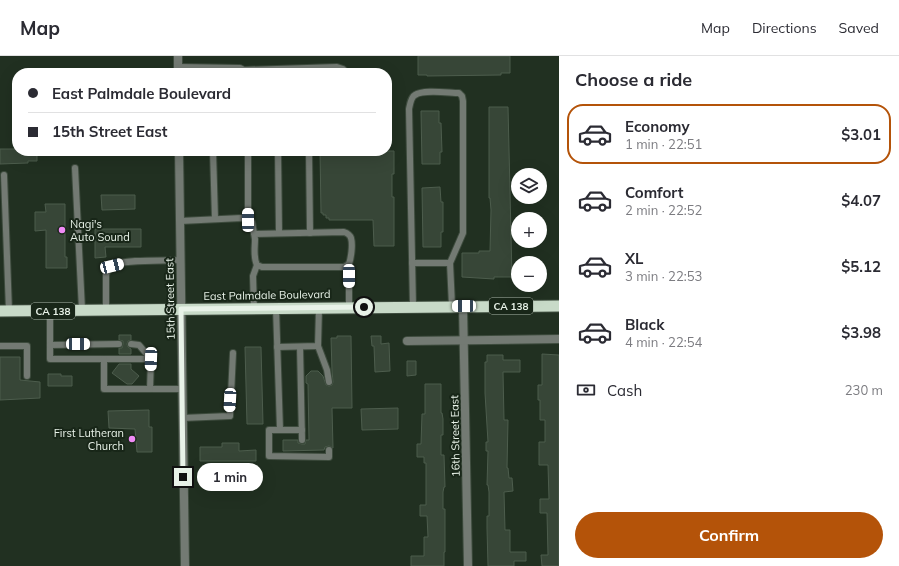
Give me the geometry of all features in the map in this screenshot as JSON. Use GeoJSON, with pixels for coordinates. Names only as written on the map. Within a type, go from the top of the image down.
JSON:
{"type":"FeatureCollection","features":[{"type":"Feature","properties":{"kind":"highway","name":"East Palmdale Boulevard"},"geometry":{"type":"LineString","coordinates":[[5,311],[559,306]]}},
{"type":"Feature","properties":{"kind":"street"},"geometry":{"type":"LineString","coordinates":[[178,56],[178,68]]}},
{"type":"Feature","properties":{"kind":"street","name":"15th Street East"},"geometry":{"type":"LineString","coordinates":[[179,156],[185,566]]}},
{"type":"Feature","properties":{"kind":"street","name":"16th Street East"},"geometry":{"type":"LineString","coordinates":[[464,306],[468,566]]}},
{"type":"Feature","properties":{"kind":"street"},"geometry":{"type":"LineString","coordinates":[[407,340],[559,339]]}},
{"type":"Feature","properties":{"kind":"lane"},"geometry":{"type":"LineString","coordinates":[[319,68],[340,68]]}},
{"type":"Feature","properties":{"kind":"lane"},"geometry":{"type":"LineString","coordinates":[[413,307],[409,109],[412,98],[416,94],[422,92],[459,93],[462,96],[464,233],[450,263],[452,306]]}},
{"type":"Feature","properties":{"kind":"lane"},"geometry":{"type":"LineString","coordinates":[[213,156],[215,219]]}},
{"type":"Feature","properties":{"kind":"lane"},"geometry":{"type":"LineString","coordinates":[[248,156],[248,220]]}},
{"type":"Feature","properties":{"kind":"lane"},"geometry":{"type":"LineString","coordinates":[[278,156],[279,233]]}},
{"type":"Feature","properties":{"kind":"lane"},"geometry":{"type":"LineString","coordinates":[[309,156],[310,232]]}},
{"type":"Feature","properties":{"kind":"lane"},"geometry":{"type":"LineString","coordinates":[[75,168],[82,310]]}},
{"type":"Feature","properties":{"kind":"lane"},"geometry":{"type":"LineString","coordinates":[[4,175],[5,311]]}},
{"type":"Feature","properties":{"kind":"lane"},"geometry":{"type":"LineString","coordinates":[[180,221],[242,218],[252,222],[255,260],[257,265],[253,276],[254,309]]}},
{"type":"Feature","properties":{"kind":"lane"},"geometry":{"type":"LineString","coordinates":[[254,234],[310,232],[344,232],[349,234],[351,238],[349,264],[349,307]]}},
{"type":"Feature","properties":{"kind":"lane"},"geometry":{"type":"LineString","coordinates":[[106,310],[106,275],[112,266],[126,262],[180,260]]}},
{"type":"Feature","properties":{"kind":"lane"},"geometry":{"type":"LineString","coordinates":[[412,263],[450,263]]}},
{"type":"Feature","properties":{"kind":"lane"},"geometry":{"type":"LineString","coordinates":[[257,265],[262,267],[344,266],[349,264]]}},
{"type":"Feature","properties":{"kind":"lane"},"geometry":{"type":"LineString","coordinates":[[276,308],[280,430]]}},
{"type":"Feature","properties":{"kind":"lane"},"geometry":{"type":"LineString","coordinates":[[319,308],[318,346],[327,370],[329,382]]}},
{"type":"Feature","properties":{"kind":"lane"},"geometry":{"type":"LineString","coordinates":[[50,311],[50,359],[151,359]]}},
{"type":"Feature","properties":{"kind":"lane"},"geometry":{"type":"LineString","coordinates":[[50,345],[119,344]]}},
{"type":"Feature","properties":{"kind":"lane"},"geometry":{"type":"LineString","coordinates":[[131,344],[139,345],[151,359],[150,389]]}},
{"type":"Feature","properties":{"kind":"lane"},"geometry":{"type":"LineString","coordinates":[[0,346],[26,346],[27,376]]}},
{"type":"Feature","properties":{"kind":"lane"},"geometry":{"type":"LineString","coordinates":[[277,347],[318,346]]}},
{"type":"Feature","properties":{"kind":"lane"},"geometry":{"type":"LineString","coordinates":[[300,347],[302,440]]}},
{"type":"Feature","properties":{"kind":"lane"},"geometry":{"type":"LineString","coordinates":[[182,418],[230,416],[233,353]]}},
{"type":"Feature","properties":{"kind":"lane"},"geometry":{"type":"LineString","coordinates":[[104,359],[104,389],[182,389]]}},
{"type":"Feature","properties":{"kind":"lane"},"geometry":{"type":"LineString","coordinates":[[302,430],[269,430],[269,456],[302,454],[329,457],[329,450]]}},
{"type":"Feature","properties":{"kind":"building"},"geometry":{"type":"Polygon","coordinates":[[[418,56],[510,56],[510,73],[501,73],[501,75],[418,75],[418,56]]]}},
{"type":"Feature","properties":{"kind":"building"},"geometry":{"type":"Polygon","coordinates":[[[489,107],[508,107],[511,277],[494,277],[494,279],[462,277],[462,253],[479,253],[479,251],[490,251],[491,210],[489,198],[489,107]]]}},
{"type":"Feature","properties":{"kind":"building"},"geometry":{"type":"Polygon","coordinates":[[[421,111],[439,111],[442,152],[440,152],[440,164],[422,164],[421,111]]]}},
{"type":"Feature","properties":{"kind":"building"},"geometry":{"type":"Polygon","coordinates":[[[0,149],[12,149],[12,156],[37,156],[37,161],[28,161],[28,163],[0,164],[0,149]]]}},
{"type":"Feature","properties":{"kind":"building"},"geometry":{"type":"Polygon","coordinates":[[[392,151],[394,151],[392,197],[394,197],[394,246],[374,246],[373,220],[329,220],[329,218],[326,218],[326,215],[321,213],[320,156],[392,156],[392,151]]]}},
{"type":"Feature","properties":{"kind":"building"},"geometry":{"type":"Polygon","coordinates":[[[440,187],[441,202],[443,202],[443,232],[441,232],[441,247],[423,247],[422,188],[440,187]]]}},
{"type":"Feature","properties":{"kind":"building"},"geometry":{"type":"Polygon","coordinates":[[[101,195],[135,195],[135,209],[102,210],[101,195]]]}},
{"type":"Feature","properties":{"kind":"building"},"geometry":{"type":"Polygon","coordinates":[[[45,204],[65,204],[65,257],[67,257],[67,268],[46,268],[46,230],[35,231],[35,212],[46,212],[45,204]]]}},
{"type":"Feature","properties":{"kind":"building"},"geometry":{"type":"Polygon","coordinates":[[[95,229],[141,229],[141,247],[105,247],[106,257],[95,258],[95,229]]]}},
{"type":"Feature","properties":{"kind":"building"},"geometry":{"type":"Polygon","coordinates":[[[119,335],[131,335],[131,340],[128,341],[127,344],[131,349],[131,354],[119,354],[119,348],[122,348],[123,341],[119,340],[119,335]]]}},
{"type":"Feature","properties":{"kind":"building"},"geometry":{"type":"Polygon","coordinates":[[[337,336],[351,336],[352,408],[332,408],[333,448],[329,446],[325,447],[324,450],[283,451],[283,440],[298,440],[298,443],[305,444],[306,440],[309,440],[308,384],[306,383],[306,376],[311,371],[318,371],[323,376],[326,385],[332,385],[331,338],[337,338],[337,336]]]}},
{"type":"Feature","properties":{"kind":"building"},"geometry":{"type":"Polygon","coordinates":[[[371,336],[381,336],[381,344],[389,343],[390,371],[375,372],[374,346],[372,346],[371,336]]]}},
{"type":"Feature","properties":{"kind":"building"},"geometry":{"type":"Polygon","coordinates":[[[245,347],[261,347],[263,424],[247,424],[245,347]]]}},
{"type":"Feature","properties":{"kind":"building"},"geometry":{"type":"Polygon","coordinates":[[[542,354],[559,355],[559,566],[542,566],[541,555],[548,555],[547,513],[540,513],[540,499],[549,499],[548,465],[539,465],[539,442],[545,442],[545,420],[540,420],[540,400],[538,400],[538,385],[542,385],[542,354]]]}},
{"type":"Feature","properties":{"kind":"building"},"geometry":{"type":"Polygon","coordinates":[[[487,355],[503,355],[503,360],[520,360],[520,372],[503,372],[504,420],[508,420],[507,468],[509,478],[512,478],[513,491],[504,492],[505,530],[510,530],[510,552],[526,552],[526,561],[514,561],[514,566],[488,566],[487,516],[489,516],[489,492],[487,485],[488,451],[486,451],[486,442],[488,442],[485,393],[485,362],[487,362],[487,355]]]}},
{"type":"Feature","properties":{"kind":"building"},"geometry":{"type":"Polygon","coordinates":[[[0,357],[20,357],[20,380],[40,382],[40,398],[0,400],[0,357]]]}},
{"type":"Feature","properties":{"kind":"building"},"geometry":{"type":"Polygon","coordinates":[[[407,361],[416,361],[416,375],[407,376],[407,361]]]}},
{"type":"Feature","properties":{"kind":"building"},"geometry":{"type":"Polygon","coordinates":[[[119,364],[131,364],[131,369],[139,376],[132,384],[127,384],[112,373],[119,364]]]}},
{"type":"Feature","properties":{"kind":"building"},"geometry":{"type":"Polygon","coordinates":[[[48,374],[72,376],[72,386],[48,386],[48,374]]]}},
{"type":"Feature","properties":{"kind":"building"},"geometry":{"type":"Polygon","coordinates":[[[425,384],[441,384],[443,435],[441,435],[441,455],[444,455],[445,487],[443,492],[443,509],[445,509],[444,566],[411,566],[411,556],[424,556],[424,537],[428,537],[427,516],[420,516],[420,505],[426,505],[426,463],[424,463],[424,457],[417,457],[417,444],[421,444],[422,414],[425,414],[425,384]]]}},
{"type":"Feature","properties":{"kind":"building"},"geometry":{"type":"Polygon","coordinates":[[[398,408],[398,429],[362,430],[361,409],[398,408]]]}},
{"type":"Feature","properties":{"kind":"building"},"geometry":{"type":"Polygon","coordinates":[[[149,410],[149,427],[152,427],[152,452],[137,452],[135,429],[109,428],[108,411],[149,410]]]}},
{"type":"Feature","properties":{"kind":"building"},"geometry":{"type":"Polygon","coordinates":[[[222,443],[239,443],[239,451],[256,450],[256,461],[200,461],[200,447],[222,447],[222,443]]]}},
{"type":"Feature","properties":{"kind":"place","name":"Nagi's Auto Sound"},"geometry":{"type":"Point","coordinates":[62,230]}},
{"type":"Feature","properties":{"kind":"place","name":"First Lutheran Church"},"geometry":{"type":"Point","coordinates":[132,439]}},
{"type":"Feature","properties":{"kind":"route"},"geometry":{"type":"LineString","coordinates":[[183,477],[181,309],[364,307]]}}]}
